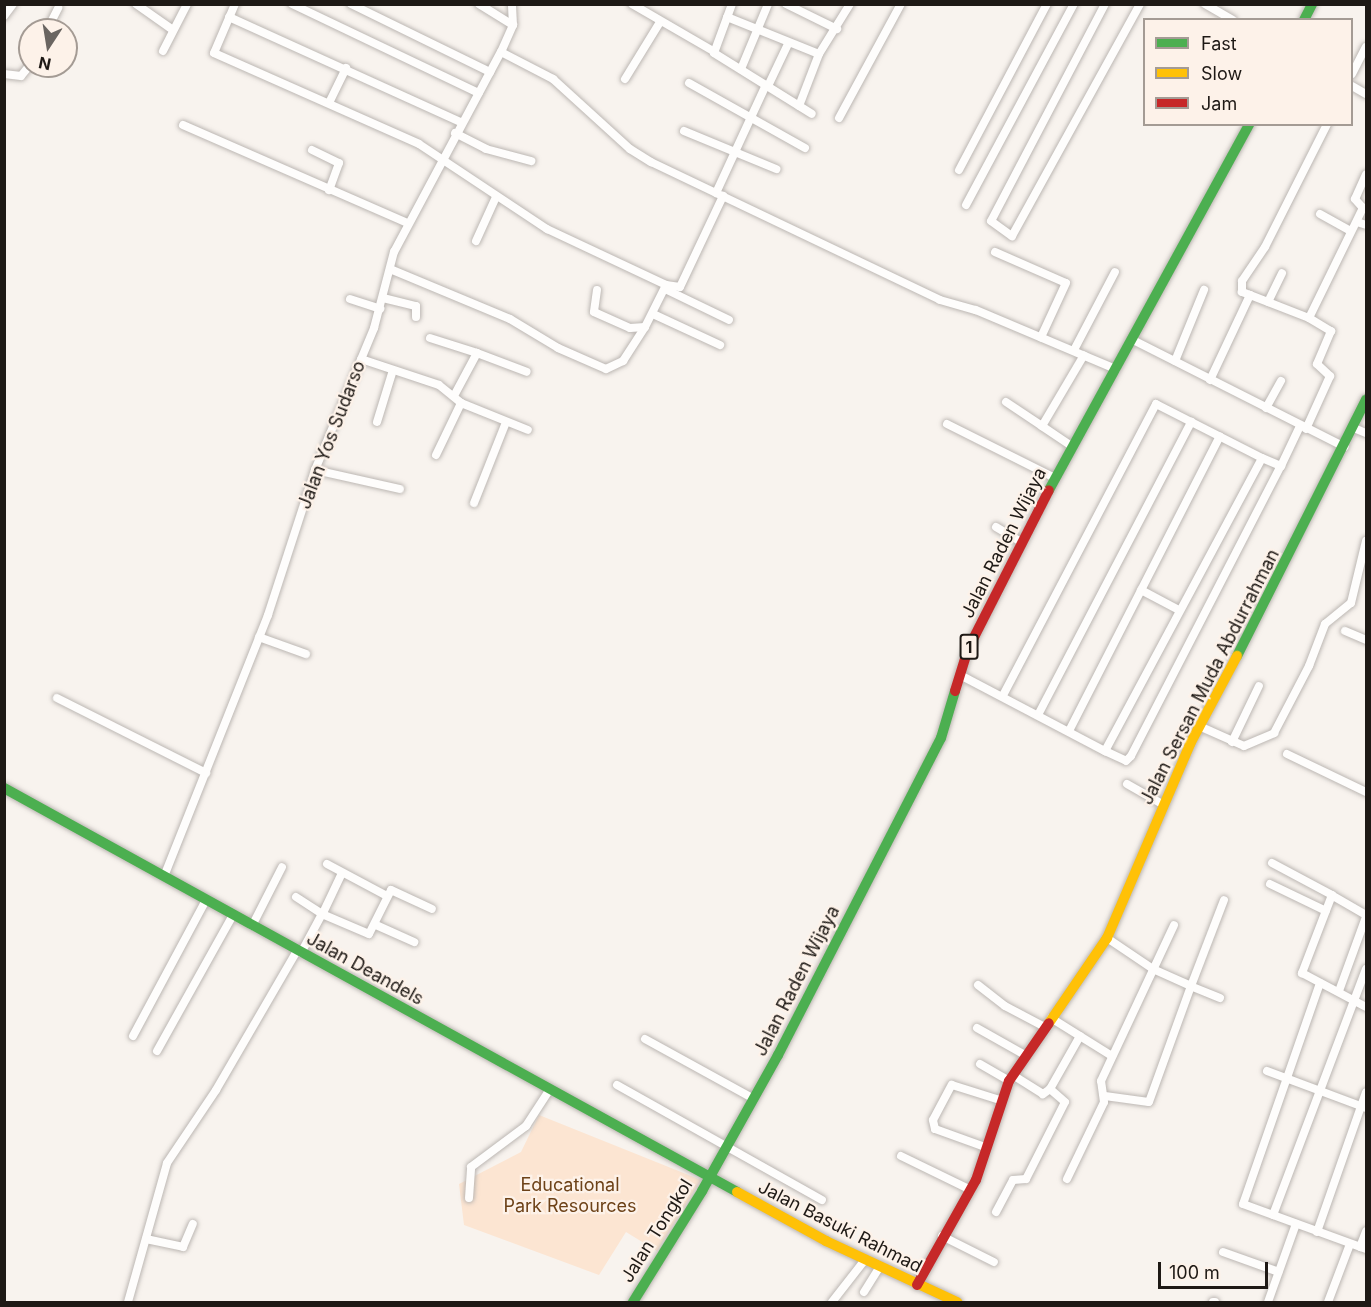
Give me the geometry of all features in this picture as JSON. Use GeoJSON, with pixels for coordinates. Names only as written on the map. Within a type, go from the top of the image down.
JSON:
{"type":"FeatureCollection","features":[{"type":"Feature","properties":{"kind":"main road"},"geometry":{"type":"LineString","coordinates":[[1305,18],[1312,4]]}},
{"type":"Feature","properties":{"kind":"main road","name":"Jalan Raden Wijaya"},"geometry":{"type":"LineString","coordinates":[[710,1177],[754,1099],[941,738],[968,649],[1021,542],[1248,126]]}},
{"type":"Feature","properties":{"kind":"main road","name":"Jalan Sersan Muda Abdurrahman"},"geometry":{"type":"LineString","coordinates":[[917,1285],[942,1236],[971,1190],[1000,1100],[1011,1078],[1107,938],[1162,804],[1199,726],[1345,447],[1366,400]]}},
{"type":"Feature","properties":{"kind":"main road","name":"Jalan Deandels"},"geometry":{"type":"LineString","coordinates":[[4,788],[165,874],[252,926],[710,1177]]}},
{"type":"Feature","properties":{"kind":"main road","name":"Jalan Basuki Rahmad"},"geometry":{"type":"LineString","coordinates":[[710,1177],[864,1261],[957,1302]]}},
{"type":"Feature","properties":{"kind":"main road","name":"Jalan Tongkol"},"geometry":{"type":"LineString","coordinates":[[633,1302],[710,1177]]}},
{"type":"Feature","properties":{"kind":"street"},"geometry":{"type":"LineString","coordinates":[[4,16],[13,4]]}},
{"type":"Feature","properties":{"kind":"street"},"geometry":{"type":"LineString","coordinates":[[136,4],[173,30]]}},
{"type":"Feature","properties":{"kind":"street"},"geometry":{"type":"LineString","coordinates":[[163,51],[187,4]]}},
{"type":"Feature","properties":{"kind":"street"},"geometry":{"type":"LineString","coordinates":[[236,4],[228,17],[214,52],[427,148],[442,160],[474,177],[496,197],[547,229],[729,320]]}},
{"type":"Feature","properties":{"kind":"street"},"geometry":{"type":"LineString","coordinates":[[292,4],[479,93]]}},
{"type":"Feature","properties":{"kind":"street"},"geometry":{"type":"LineString","coordinates":[[351,4],[490,72]]}},
{"type":"Feature","properties":{"kind":"street"},"geometry":{"type":"LineString","coordinates":[[479,4],[513,25]]}},
{"type":"Feature","properties":{"kind":"street","name":"Jalan Yos Sudarso"},"geometry":{"type":"LineString","coordinates":[[165,874],[259,637],[315,470],[380,309],[390,269],[407,224],[501,52],[513,25],[512,4]]}},
{"type":"Feature","properties":{"kind":"street"},"geometry":{"type":"LineString","coordinates":[[632,4],[713,51],[812,114]]}},
{"type":"Feature","properties":{"kind":"street"},"geometry":{"type":"LineString","coordinates":[[713,51],[732,4]]}},
{"type":"Feature","properties":{"kind":"street"},"geometry":{"type":"LineString","coordinates":[[741,69],[768,4]]}},
{"type":"Feature","properties":{"kind":"street"},"geometry":{"type":"LineString","coordinates":[[786,4],[837,29]]}},
{"type":"Feature","properties":{"kind":"street"},"geometry":{"type":"LineString","coordinates":[[799,106],[819,54],[837,29],[850,4]]}},
{"type":"Feature","properties":{"kind":"street"},"geometry":{"type":"LineString","coordinates":[[839,118],[901,4]]}},
{"type":"Feature","properties":{"kind":"street"},"geometry":{"type":"LineString","coordinates":[[959,170],[1047,4]]}},
{"type":"Feature","properties":{"kind":"street"},"geometry":{"type":"LineString","coordinates":[[966,205],[1074,4]]}},
{"type":"Feature","properties":{"kind":"street"},"geometry":{"type":"LineString","coordinates":[[1105,4],[991,221],[1012,236],[1140,4]]}},
{"type":"Feature","properties":{"kind":"street"},"geometry":{"type":"LineString","coordinates":[[1205,4],[1230,18]]}},
{"type":"Feature","properties":{"kind":"street"},"geometry":{"type":"LineString","coordinates":[[53,18],[58,8]]}},
{"type":"Feature","properties":{"kind":"street"},"geometry":{"type":"LineString","coordinates":[[228,17],[349,69],[461,122]]}},
{"type":"Feature","properties":{"kind":"street"},"geometry":{"type":"LineString","coordinates":[[727,17],[788,44],[819,54]]}},
{"type":"Feature","properties":{"kind":"street"},"geometry":{"type":"LineString","coordinates":[[625,79],[660,22]]}},
{"type":"Feature","properties":{"kind":"street"},"geometry":{"type":"LineString","coordinates":[[665,287],[680,287],[750,116],[788,44]]}},
{"type":"Feature","properties":{"kind":"street"},"geometry":{"type":"LineString","coordinates":[[1353,72],[1366,47]]}},
{"type":"Feature","properties":{"kind":"street"},"geometry":{"type":"LineString","coordinates":[[501,52],[553,80],[576,96],[630,149],[940,300],[978,311],[1116,369]]}},
{"type":"Feature","properties":{"kind":"street"},"geometry":{"type":"LineString","coordinates":[[331,104],[349,69]]}},
{"type":"Feature","properties":{"kind":"street"},"geometry":{"type":"LineString","coordinates":[[689,83],[806,148]]}},
{"type":"Feature","properties":{"kind":"street"},"geometry":{"type":"LineString","coordinates":[[183,125],[407,224]]}},
{"type":"Feature","properties":{"kind":"street"},"geometry":{"type":"LineString","coordinates":[[960,675],[1126,761],[1131,756],[1330,376],[1317,364],[1331,331],[1309,318],[1242,292],[1242,281],[1264,247],[1326,126]]}},
{"type":"Feature","properties":{"kind":"street"},"geometry":{"type":"LineString","coordinates":[[684,131],[776,169]]}},
{"type":"Feature","properties":{"kind":"street"},"geometry":{"type":"LineString","coordinates":[[455,133],[486,149],[508,152],[531,161]]}},
{"type":"Feature","properties":{"kind":"street"},"geometry":{"type":"LineString","coordinates":[[312,150],[339,163],[329,190]]}},
{"type":"Feature","properties":{"kind":"street"},"geometry":{"type":"LineString","coordinates":[[1309,318],[1363,208],[1356,199],[1366,174]]}},
{"type":"Feature","properties":{"kind":"street"},"geometry":{"type":"LineString","coordinates":[[476,241],[496,197]]}},
{"type":"Feature","properties":{"kind":"street"},"geometry":{"type":"LineString","coordinates":[[1320,214],[1351,231]]}},
{"type":"Feature","properties":{"kind":"street"},"geometry":{"type":"LineString","coordinates":[[1357,222],[1366,225]]}},
{"type":"Feature","properties":{"kind":"street"},"geometry":{"type":"LineString","coordinates":[[995,252],[1066,283],[1041,337]]}},
{"type":"Feature","properties":{"kind":"street"},"geometry":{"type":"LineString","coordinates":[[390,269],[510,319],[558,348],[606,369],[623,362],[653,314],[665,287]]}},
{"type":"Feature","properties":{"kind":"street"},"geometry":{"type":"LineString","coordinates":[[1074,350],[1115,272]]}},
{"type":"Feature","properties":{"kind":"street"},"geometry":{"type":"LineString","coordinates":[[1268,302],[1282,273]]}},
{"type":"Feature","properties":{"kind":"street"},"geometry":{"type":"LineString","coordinates":[[597,290],[594,312],[630,328],[645,327]]}},
{"type":"Feature","properties":{"kind":"street"},"geometry":{"type":"LineString","coordinates":[[1175,361],[1204,290]]}},
{"type":"Feature","properties":{"kind":"street"},"geometry":{"type":"LineString","coordinates":[[1210,380],[1250,295]]}},
{"type":"Feature","properties":{"kind":"street"},"geometry":{"type":"LineString","coordinates":[[383,297],[416,306],[416,317]]}},
{"type":"Feature","properties":{"kind":"street"},"geometry":{"type":"LineString","coordinates":[[350,299],[380,309]]}},
{"type":"Feature","properties":{"kind":"street"},"geometry":{"type":"LineString","coordinates":[[653,314],[720,345]]}},
{"type":"Feature","properties":{"kind":"street"},"geometry":{"type":"LineString","coordinates":[[430,338],[477,352],[527,372]]}},
{"type":"Feature","properties":{"kind":"street"},"geometry":{"type":"LineString","coordinates":[[1133,340],[1345,447]]}},
{"type":"Feature","properties":{"kind":"street"},"geometry":{"type":"LineString","coordinates":[[454,394],[477,352]]}},
{"type":"Feature","properties":{"kind":"street"},"geometry":{"type":"LineString","coordinates":[[1042,426],[1084,355]]}},
{"type":"Feature","properties":{"kind":"street"},"geometry":{"type":"LineString","coordinates":[[361,359],[454,394],[461,403],[528,430]]}},
{"type":"Feature","properties":{"kind":"street"},"geometry":{"type":"LineString","coordinates":[[377,422],[393,370]]}},
{"type":"Feature","properties":{"kind":"street"},"geometry":{"type":"LineString","coordinates":[[1266,408],[1281,381]]}},
{"type":"Feature","properties":{"kind":"street"},"geometry":{"type":"LineString","coordinates":[[1006,402],[1074,447]]}},
{"type":"Feature","properties":{"kind":"street"},"geometry":{"type":"LineString","coordinates":[[436,455],[461,403]]}},
{"type":"Feature","properties":{"kind":"street"},"geometry":{"type":"LineString","coordinates":[[1003,696],[1156,404],[1281,466]]}},
{"type":"Feature","properties":{"kind":"street"},"geometry":{"type":"LineString","coordinates":[[474,502],[506,422]]}},
{"type":"Feature","properties":{"kind":"street"},"geometry":{"type":"LineString","coordinates":[[1038,715],[1191,422]]}},
{"type":"Feature","properties":{"kind":"street"},"geometry":{"type":"LineString","coordinates":[[947,424],[1055,478]]}},
{"type":"Feature","properties":{"kind":"street"},"geometry":{"type":"LineString","coordinates":[[1354,428],[1366,433]]}},
{"type":"Feature","properties":{"kind":"street"},"geometry":{"type":"LineString","coordinates":[[1069,731],[1220,436]]}},
{"type":"Feature","properties":{"kind":"street"},"geometry":{"type":"LineString","coordinates":[[1105,751],[1262,458]]}},
{"type":"Feature","properties":{"kind":"street"},"geometry":{"type":"LineString","coordinates":[[315,470],[400,489]]}},
{"type":"Feature","properties":{"kind":"street"},"geometry":{"type":"LineString","coordinates":[[996,527],[1021,542]]}},
{"type":"Feature","properties":{"kind":"street"},"geometry":{"type":"LineString","coordinates":[[1199,726],[1244,746],[1277,729],[1325,624],[1351,603],[1366,541]]}},
{"type":"Feature","properties":{"kind":"street"},"geometry":{"type":"LineString","coordinates":[[1141,590],[1179,610]]}},
{"type":"Feature","properties":{"kind":"street"},"geometry":{"type":"LineString","coordinates":[[1345,631],[1366,640]]}},
{"type":"Feature","properties":{"kind":"street"},"geometry":{"type":"LineString","coordinates":[[259,637],[306,654]]}},
{"type":"Feature","properties":{"kind":"street"},"geometry":{"type":"LineString","coordinates":[[1232,742],[1259,686]]}},
{"type":"Feature","properties":{"kind":"street"},"geometry":{"type":"LineString","coordinates":[[57,698],[206,773]]}},
{"type":"Feature","properties":{"kind":"street"},"geometry":{"type":"LineString","coordinates":[[1287,754],[1366,792]]}},
{"type":"Feature","properties":{"kind":"street"},"geometry":{"type":"LineString","coordinates":[[1127,784],[1162,804]]}},
{"type":"Feature","properties":{"kind":"street"},"geometry":{"type":"LineString","coordinates":[[1272,863],[1366,916],[1339,991]]}},
{"type":"Feature","properties":{"kind":"street"},"geometry":{"type":"LineString","coordinates":[[327,864],[387,896]]}},
{"type":"Feature","properties":{"kind":"street"},"geometry":{"type":"LineString","coordinates":[[252,926],[282,867]]}},
{"type":"Feature","properties":{"kind":"street"},"geometry":{"type":"LineString","coordinates":[[128,1302],[167,1163],[211,1099],[323,913],[342,873]]}},
{"type":"Feature","properties":{"kind":"street"},"geometry":{"type":"LineString","coordinates":[[1270,884],[1326,911]]}},
{"type":"Feature","properties":{"kind":"street"},"geometry":{"type":"LineString","coordinates":[[296,897],[323,913],[369,934],[376,925],[387,896],[393,891],[432,909]]}},
{"type":"Feature","properties":{"kind":"street"},"geometry":{"type":"LineString","coordinates":[[1332,895],[1302,972],[1366,1007]]}},
{"type":"Feature","properties":{"kind":"street"},"geometry":{"type":"LineString","coordinates":[[133,1036],[206,900]]}},
{"type":"Feature","properties":{"kind":"street"},"geometry":{"type":"LineString","coordinates":[[1105,1096],[1149,1102],[1224,900]]}},
{"type":"Feature","properties":{"kind":"street"},"geometry":{"type":"LineString","coordinates":[[157,1052],[233,915]]}},
{"type":"Feature","properties":{"kind":"street"},"geometry":{"type":"LineString","coordinates":[[376,925],[414,942]]}},
{"type":"Feature","properties":{"kind":"street"},"geometry":{"type":"LineString","coordinates":[[1067,1179],[1105,1096],[1100,1084],[1174,925]]}},
{"type":"Feature","properties":{"kind":"street"},"geometry":{"type":"LineString","coordinates":[[1107,938],[1153,969],[1220,998]]}},
{"type":"Feature","properties":{"kind":"street"},"geometry":{"type":"LineString","coordinates":[[1273,1215],[1366,969]]}},
{"type":"Feature","properties":{"kind":"street"},"geometry":{"type":"LineString","coordinates":[[1320,983],[1243,1200],[1246,1206],[1363,1248],[1366,1231]]}},
{"type":"Feature","properties":{"kind":"street"},"geometry":{"type":"LineString","coordinates":[[978,985],[1005,1006],[1080,1036],[1112,1056]]}},
{"type":"Feature","properties":{"kind":"street"},"geometry":{"type":"LineString","coordinates":[[977,1028],[1025,1055]]}},
{"type":"Feature","properties":{"kind":"street"},"geometry":{"type":"LineString","coordinates":[[980,1064],[1043,1094],[1050,1089],[1080,1036]]}},
{"type":"Feature","properties":{"kind":"street"},"geometry":{"type":"LineString","coordinates":[[645,1039],[754,1099]]}},
{"type":"Feature","properties":{"kind":"street"},"geometry":{"type":"LineString","coordinates":[[1267,1071],[1364,1107]]}},
{"type":"Feature","properties":{"kind":"street"},"geometry":{"type":"LineString","coordinates":[[617,1085],[822,1200]]}},
{"type":"Feature","properties":{"kind":"street"},"geometry":{"type":"LineString","coordinates":[[985,1147],[935,1129],[933,1120],[952,1085],[1000,1100]]}},
{"type":"Feature","properties":{"kind":"street"},"geometry":{"type":"LineString","coordinates":[[469,1198],[471,1167],[525,1126],[548,1089]]}},
{"type":"Feature","properties":{"kind":"street"},"geometry":{"type":"LineString","coordinates":[[996,1212],[1013,1180],[1026,1179],[1065,1102],[1050,1089]]}},
{"type":"Feature","properties":{"kind":"street"},"geometry":{"type":"LineString","coordinates":[[1317,1232],[1364,1107],[1366,1092]]}},
{"type":"Feature","properties":{"kind":"street"},"geometry":{"type":"LineString","coordinates":[[901,1156],[971,1190]]}},
{"type":"Feature","properties":{"kind":"street"},"geometry":{"type":"LineString","coordinates":[[146,1239],[183,1247],[193,1224]]}},
{"type":"Feature","properties":{"kind":"street"},"geometry":{"type":"LineString","coordinates":[[1268,1302],[1296,1224]]}},
{"type":"Feature","properties":{"kind":"street"},"geometry":{"type":"LineString","coordinates":[[942,1236],[994,1262]]}},
{"type":"Feature","properties":{"kind":"street"},"geometry":{"type":"LineString","coordinates":[[1328,1302],[1350,1244]]}},
{"type":"Feature","properties":{"kind":"street"},"geometry":{"type":"LineString","coordinates":[[1223,1252],[1279,1272]]}},
{"type":"Feature","properties":{"kind":"street"},"geometry":{"type":"LineString","coordinates":[[832,1302],[864,1261]]}},
{"type":"Feature","properties":{"kind":"street"},"geometry":{"type":"LineString","coordinates":[[864,1292],[879,1268]]}},
{"type":"Feature","properties":{"kind":"green space","name":"Educational Park Resources"},"geometry":{"type":"Polygon","coordinates":[[[539,1115],[701,1180],[657,1251],[626,1232],[599,1275],[464,1225],[459,1184],[521,1152],[539,1115]]]}},
{"type":"Feature","properties":{"kind":"traffic: fast"},"geometry":{"type":"LineString","coordinates":[[1305,18],[1312,4]]}},
{"type":"Feature","properties":{"kind":"traffic: fast"},"geometry":{"type":"LineString","coordinates":[[1049,490],[1248,126]]}},
{"type":"Feature","properties":{"kind":"traffic: fast"},"geometry":{"type":"LineString","coordinates":[[1237,656],[1366,400]]}},
{"type":"Feature","properties":{"kind":"traffic: fast"},"geometry":{"type":"LineString","coordinates":[[633,1302],[702,1191],[778,1055],[941,738],[955,691]]}},
{"type":"Feature","properties":{"kind":"traffic: fast"},"geometry":{"type":"LineString","coordinates":[[4,788],[737,1192]]}},
{"type":"Feature","properties":{"kind":"traffic: slow"},"geometry":{"type":"LineString","coordinates":[[1049,1023],[1107,938],[1190,744],[1237,656]]}},
{"type":"Feature","properties":{"kind":"traffic: slow"},"geometry":{"type":"LineString","coordinates":[[737,1192],[826,1241],[957,1302]]}},
{"type":"Feature","properties":{"kind":"traffic: jam"},"geometry":{"type":"LineString","coordinates":[[955,691],[968,649],[1049,490]]}},
{"type":"Feature","properties":{"kind":"traffic: jam"},"geometry":{"type":"LineString","coordinates":[[917,1285],[976,1180],[1009,1081],[1049,1023]]}}]}
